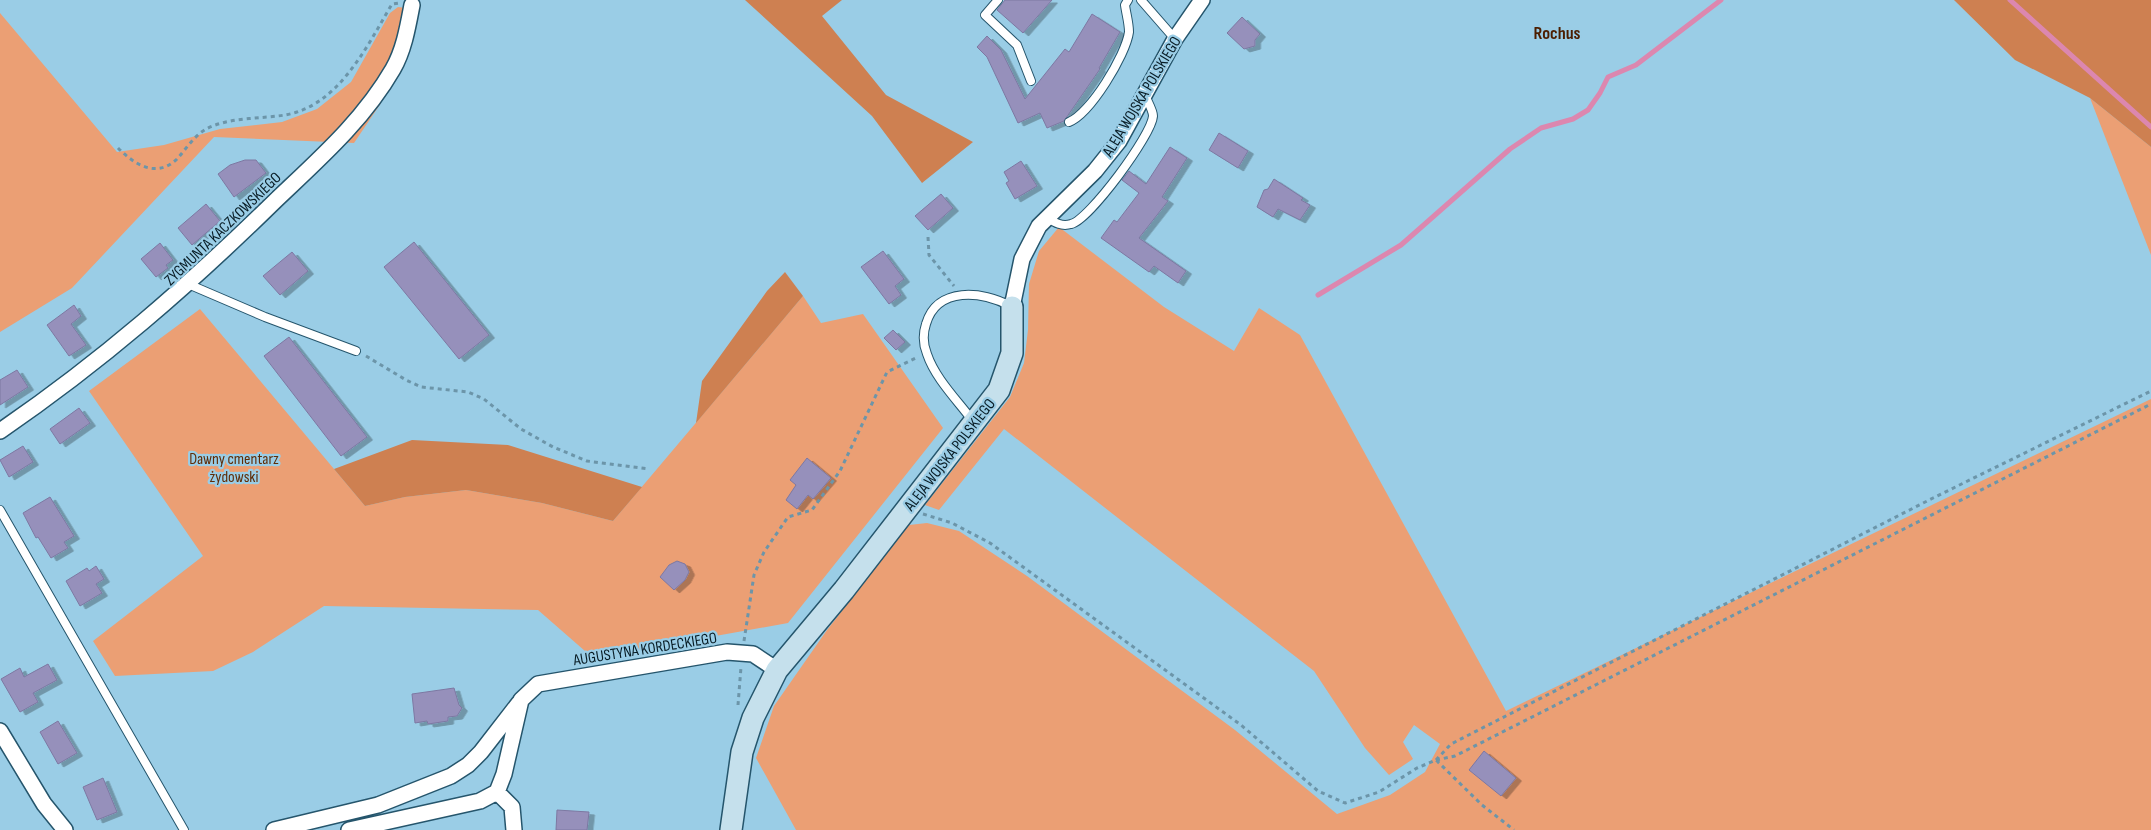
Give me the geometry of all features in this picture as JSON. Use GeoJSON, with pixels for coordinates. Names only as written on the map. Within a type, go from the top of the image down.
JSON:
{"type":"FeatureCollection","features":[{"type":"Feature","properties":{"kind":"street","name":"ALEJA WOJSKA POLSKIEGO"},"geometry":{"type":"LineString","coordinates":[[731,830],[742,752],[753,718],[777,670],[844,590],[999,390],[1012,353],[1014,329],[1012,306],[1022,259],[1033,235],[1046,216],[1079,188],[1119,141],[1175,39],[1202,0]]}},
{"type":"Feature","properties":{"kind":"street","name":"ZYGMUNTA KACZKOWSKIEGO"},"geometry":{"type":"LineString","coordinates":[[0,431],[71,380],[188,284],[348,131],[394,68],[402,48],[412,4]]}},
{"type":"Feature","properties":{"kind":"street","name":"AUGUSTYNA KORDECKIEGO"},"geometry":{"type":"LineString","coordinates":[[274,830],[378,805],[452,776],[468,765],[481,752],[521,700],[538,684],[713,653],[743,652],[762,658],[777,670]]}},
{"type":"Feature","properties":{"kind":"street"},"geometry":{"type":"LineString","coordinates":[[348,830],[480,801],[497,792],[504,774],[521,700]]}},
{"type":"Feature","properties":{"kind":"street"},"geometry":{"type":"LineString","coordinates":[[0,731],[44,804],[65,830]]}},
{"type":"Feature","properties":{"kind":"street"},"geometry":{"type":"LineString","coordinates":[[497,792],[512,807],[514,830]]}},
{"type":"Feature","properties":{"kind":"lane"},"geometry":{"type":"LineString","coordinates":[[998,0],[985,15],[1017,45],[1031,81]]}},
{"type":"Feature","properties":{"kind":"lane"},"geometry":{"type":"LineString","coordinates":[[1069,122],[1079,118],[1107,80],[1126,42],[1129,31],[1125,4],[1128,0]]}},
{"type":"Feature","properties":{"kind":"lane"},"geometry":{"type":"LineString","coordinates":[[1141,0],[1175,39]]}},
{"type":"Feature","properties":{"kind":"lane"},"geometry":{"type":"LineString","coordinates":[[1046,216],[1060,225],[1072,224],[1084,217],[1108,189],[1149,129],[1153,116],[1144,93]]}},
{"type":"Feature","properties":{"kind":"lane"},"geometry":{"type":"LineString","coordinates":[[188,284],[264,317],[356,351]]}},
{"type":"Feature","properties":{"kind":"lane"},"geometry":{"type":"LineString","coordinates":[[974,423],[941,379],[927,354],[924,329],[928,317],[935,307],[945,300],[959,295],[988,296],[1012,306]]}},
{"type":"Feature","properties":{"kind":"lane"},"geometry":{"type":"LineString","coordinates":[[0,510],[184,830]]}},
{"type":"Feature","properties":{"kind":"path"},"geometry":{"type":"LineString","coordinates":[[118,148],[140,166],[158,168],[176,160],[190,143],[205,130],[218,125],[297,112],[323,97],[344,79],[392,4],[402,2],[412,4]]}},
{"type":"Feature","properties":{"kind":"path"},"geometry":{"type":"LineString","coordinates":[[928,237],[929,255],[954,285]]}},
{"type":"Feature","properties":{"kind":"path"},"geometry":{"type":"LineString","coordinates":[[356,351],[421,387],[468,392],[521,429],[587,461],[649,469]]}},
{"type":"Feature","properties":{"kind":"path"},"geometry":{"type":"LineString","coordinates":[[743,652],[754,574],[764,552],[788,517],[812,510],[840,471],[887,372],[927,354]]}},
{"type":"Feature","properties":{"kind":"path"},"geometry":{"type":"LineString","coordinates":[[1436,760],[1451,744],[1467,735],[1933,498],[2151,391]]}},
{"type":"Feature","properties":{"kind":"path"},"geometry":{"type":"LineString","coordinates":[[906,509],[952,523],[990,543],[1241,725],[1318,792],[1345,803],[1379,792],[1417,768],[1436,760],[1455,756],[2151,404]]}},
{"type":"Feature","properties":{"kind":"path"},"geometry":{"type":"LineString","coordinates":[[1436,760],[1482,805],[1514,830]]}},
{"type":"Feature","properties":{"kind":"green space"},"geometry":{"type":"Polygon","coordinates":[[[398,7],[406,8],[389,66],[371,91],[381,103],[354,143],[214,137],[72,288],[0,332],[0,13],[117,152],[164,145],[220,129],[282,122],[317,109],[351,82],[390,13],[398,7]]]}},
{"type":"Feature","properties":{"kind":"green space"},"geometry":{"type":"Polygon","coordinates":[[[2090,98],[2151,147],[2151,255],[2090,98]]]}},
{"type":"Feature","properties":{"kind":"green space"},"geometry":{"type":"Polygon","coordinates":[[[1059,227],[1164,307],[1234,351],[1259,308],[1300,335],[1506,711],[2151,399],[2151,830],[796,830],[756,758],[774,706],[827,630],[909,525],[927,523],[959,531],[1027,576],[1235,730],[1337,814],[1390,795],[1425,772],[1440,744],[1414,725],[1403,742],[1413,759],[1389,775],[1365,748],[1314,671],[1004,429],[939,510],[925,505],[1010,397],[1024,363],[1028,330],[1029,284],[1039,251],[1059,227]]]}},
{"type":"Feature","properties":{"kind":"green space","name":"Dawny cmentarz żydowski"},"geometry":{"type":"Polygon","coordinates":[[[803,296],[821,323],[863,314],[943,428],[788,623],[593,658],[538,610],[324,606],[253,652],[213,671],[115,676],[93,641],[203,556],[89,391],[200,309],[365,506],[405,497],[466,490],[542,503],[613,521],[803,296]]]}},
{"type":"Feature","properties":{"kind":"shaded area"},"geometry":{"type":"Polygon","coordinates":[[[745,0],[842,0],[822,16],[886,95],[973,142],[922,183],[872,116],[745,0]]]}},
{"type":"Feature","properties":{"kind":"shaded area"},"geometry":{"type":"Polygon","coordinates":[[[1954,0],[2151,0],[2151,147],[2090,98],[2015,60],[1954,0]]]}},
{"type":"Feature","properties":{"kind":"shaded area"},"geometry":{"type":"Polygon","coordinates":[[[785,272],[803,296],[696,423],[702,381],[767,291],[785,272]]]}},
{"type":"Feature","properties":{"kind":"shaded area"},"geometry":{"type":"Polygon","coordinates":[[[412,440],[508,445],[642,487],[613,521],[542,503],[466,490],[405,497],[365,506],[334,469],[412,440]]]}},
{"type":"Feature","properties":{"kind":"building"},"geometry":{"type":"Polygon","coordinates":[[[1005,0],[1052,0],[1023,33],[997,10],[1005,0]]]}},
{"type":"Feature","properties":{"kind":"building"},"geometry":{"type":"Polygon","coordinates":[[[1092,14],[1120,32],[1100,69],[1064,121],[1047,128],[1040,113],[1018,123],[987,57],[977,47],[987,36],[1001,50],[1025,99],[1065,49],[1069,52],[1092,14]]]}},
{"type":"Feature","properties":{"kind":"building"},"geometry":{"type":"Polygon","coordinates":[[[1242,17],[1260,34],[1255,40],[1255,46],[1244,49],[1227,33],[1242,17]]]}},
{"type":"Feature","properties":{"kind":"building"},"geometry":{"type":"Polygon","coordinates":[[[1219,133],[1248,151],[1238,168],[1209,150],[1219,133]]]}},
{"type":"Feature","properties":{"kind":"building"},"geometry":{"type":"Polygon","coordinates":[[[1170,147],[1187,158],[1162,197],[1168,201],[1139,238],[1186,271],[1178,283],[1154,266],[1149,272],[1101,238],[1114,220],[1117,222],[1139,193],[1122,180],[1129,171],[1146,184],[1170,147]]]}},
{"type":"Feature","properties":{"kind":"building"},"geometry":{"type":"Polygon","coordinates":[[[245,160],[256,160],[266,173],[234,197],[218,174],[230,165],[245,160]]]}},
{"type":"Feature","properties":{"kind":"building"},"geometry":{"type":"Polygon","coordinates":[[[1021,161],[1037,186],[1015,199],[1006,183],[1009,181],[1004,172],[1021,161]]]}},
{"type":"Feature","properties":{"kind":"building"},"geometry":{"type":"Polygon","coordinates":[[[1274,179],[1303,198],[1301,200],[1310,205],[1300,220],[1278,209],[1273,217],[1257,207],[1264,190],[1268,189],[1274,179]]]}},
{"type":"Feature","properties":{"kind":"building"},"geometry":{"type":"Polygon","coordinates":[[[941,194],[953,208],[928,230],[915,216],[941,194]]]}},
{"type":"Feature","properties":{"kind":"building"},"geometry":{"type":"Polygon","coordinates":[[[206,204],[220,221],[192,245],[178,228],[206,204]]]}},
{"type":"Feature","properties":{"kind":"building"},"geometry":{"type":"Polygon","coordinates":[[[414,242],[489,335],[459,359],[384,267],[414,242]]]}},
{"type":"Feature","properties":{"kind":"building"},"geometry":{"type":"Polygon","coordinates":[[[160,243],[173,260],[166,265],[168,268],[156,277],[141,259],[160,243]]]}},
{"type":"Feature","properties":{"kind":"building"},"geometry":{"type":"Polygon","coordinates":[[[883,251],[904,279],[895,286],[901,295],[889,304],[861,267],[883,251]]]}},
{"type":"Feature","properties":{"kind":"building"},"geometry":{"type":"Polygon","coordinates":[[[292,252],[308,271],[280,295],[263,276],[292,252]]]}},
{"type":"Feature","properties":{"kind":"building"},"geometry":{"type":"Polygon","coordinates":[[[74,305],[81,316],[71,324],[86,345],[69,356],[47,325],[74,305]]]}},
{"type":"Feature","properties":{"kind":"building"},"geometry":{"type":"Polygon","coordinates":[[[893,330],[905,342],[896,350],[884,338],[893,330]]]}},
{"type":"Feature","properties":{"kind":"building"},"geometry":{"type":"Polygon","coordinates":[[[289,337],[367,437],[341,456],[264,356],[289,337]]]}},
{"type":"Feature","properties":{"kind":"building"},"geometry":{"type":"Polygon","coordinates":[[[17,370],[28,387],[0,405],[0,380],[17,370]]]}},
{"type":"Feature","properties":{"kind":"building"},"geometry":{"type":"Polygon","coordinates":[[[79,408],[90,423],[60,444],[50,429],[79,408]]]}},
{"type":"Feature","properties":{"kind":"building"},"geometry":{"type":"Polygon","coordinates":[[[23,446],[33,462],[9,477],[0,460],[23,446]]]}},
{"type":"Feature","properties":{"kind":"building"},"geometry":{"type":"Polygon","coordinates":[[[807,458],[831,478],[813,499],[808,495],[797,509],[786,500],[796,485],[790,480],[807,458]]]}},
{"type":"Feature","properties":{"kind":"building"},"geometry":{"type":"Polygon","coordinates":[[[50,497],[74,536],[64,542],[68,548],[51,558],[38,537],[36,538],[23,513],[50,497]]]}},
{"type":"Feature","properties":{"kind":"building"},"geometry":{"type":"Polygon","coordinates":[[[677,561],[685,564],[689,572],[685,580],[674,590],[660,577],[669,565],[677,561]]]}},
{"type":"Feature","properties":{"kind":"building"},"geometry":{"type":"Polygon","coordinates":[[[96,566],[104,579],[96,584],[102,593],[80,606],[66,581],[87,568],[89,571],[96,566]]]}},
{"type":"Feature","properties":{"kind":"building"},"geometry":{"type":"Polygon","coordinates":[[[48,664],[57,680],[33,693],[38,702],[20,712],[1,679],[20,668],[24,677],[48,664]]]}},
{"type":"Feature","properties":{"kind":"building"},"geometry":{"type":"Polygon","coordinates":[[[454,688],[459,705],[462,708],[457,716],[448,717],[448,721],[428,724],[427,721],[415,723],[412,694],[454,688]]]}},
{"type":"Feature","properties":{"kind":"building"},"geometry":{"type":"Polygon","coordinates":[[[58,721],[77,753],[58,764],[40,732],[58,721]]]}},
{"type":"Feature","properties":{"kind":"building"},"geometry":{"type":"Polygon","coordinates":[[[1484,751],[1516,778],[1501,796],[1469,770],[1484,751]]]}},
{"type":"Feature","properties":{"kind":"building"},"geometry":{"type":"Polygon","coordinates":[[[103,778],[117,812],[97,820],[83,787],[103,778]]]}},
{"type":"Feature","properties":{"kind":"building"},"geometry":{"type":"Polygon","coordinates":[[[557,810],[589,812],[587,830],[556,830],[557,810]]]}},
{"type":"Feature","properties":{"kind":"waterway"},"geometry":{"type":"LineString","coordinates":[[1318,295],[1401,245],[1510,149],[1541,128],[1573,119],[1588,110],[1608,77],[1636,65],[1721,0]]}},
{"type":"Feature","properties":{"kind":"waterway"},"geometry":{"type":"LineString","coordinates":[[2010,0],[2151,127]]}},
{"type":"Feature","properties":{"kind":"district","name":"Rochus"},"geometry":{"type":"Point","coordinates":[1557,33]}}]}
